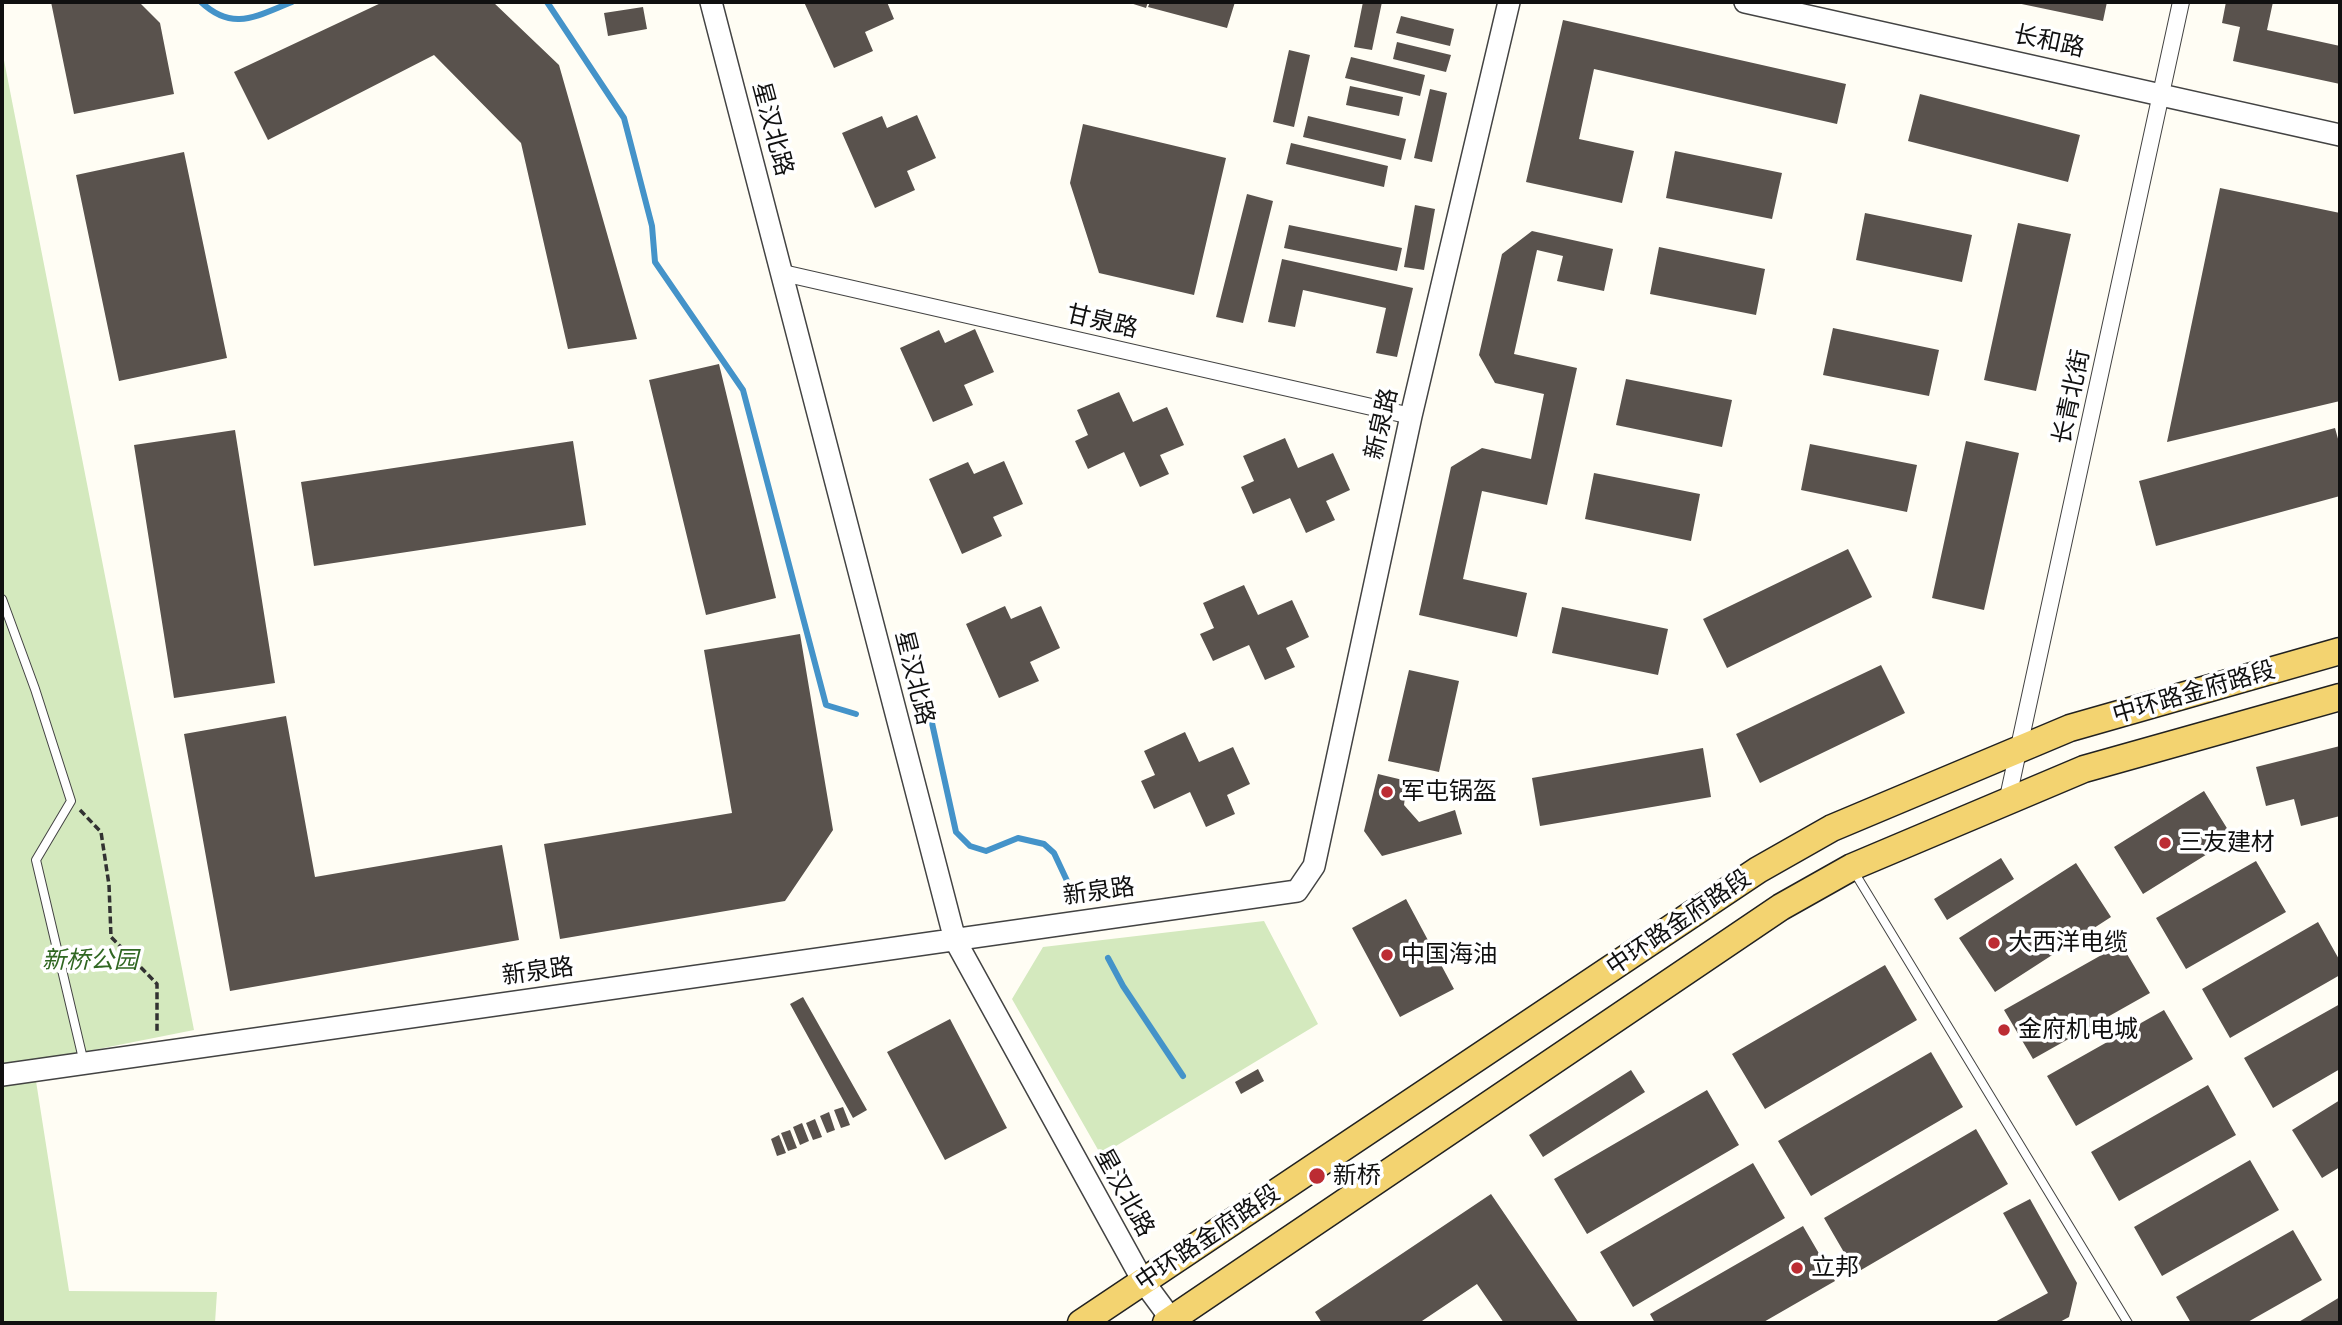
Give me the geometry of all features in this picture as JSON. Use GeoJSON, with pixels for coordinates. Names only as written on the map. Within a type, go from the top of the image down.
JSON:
{"type":"FeatureCollection","features":[{"type":"Feature","properties":{"kind":"main road","name":"中环路金府路段"},"geometry":{"type":"LineString","coordinates":[[1082,1323],[1758,870],[1832,828],[2070,729],[2340,651]]}},
{"type":"Feature","properties":{"kind":"main road","name":"中环路金府路段"},"geometry":{"type":"LineString","coordinates":[[1170,1322],[1781,907],[1852,867],[2084,769],[2340,697]]}},
{"type":"Feature","properties":{"kind":"street","name":"星汉北路"},"geometry":{"type":"LineString","coordinates":[[711,2],[955,940],[1143,1281],[1170,1322]]}},
{"type":"Feature","properties":{"kind":"street","name":"新泉路"},"geometry":{"type":"LineString","coordinates":[[2,1075],[1297,891],[1314,866],[1410,416],[1509,2]]}},
{"type":"Feature","properties":{"kind":"street","name":"长和路"},"geometry":{"type":"LineString","coordinates":[[1745,2],[2340,135]]}},
{"type":"Feature","properties":{"kind":"street","name":"长青北街"},"geometry":{"type":"LineString","coordinates":[[2007,802],[2181,2]]}},
{"type":"Feature","properties":{"kind":"street","name":"甘泉路"},"geometry":{"type":"LineString","coordinates":[[783,273],[1410,416]]}},
{"type":"Feature","properties":{"kind":"lane"},"geometry":{"type":"LineString","coordinates":[[2,599],[35,689],[71,801],[36,860],[85,1063]]}},
{"type":"Feature","properties":{"kind":"lane"},"geometry":{"type":"LineString","coordinates":[[1852,867],[2128,1323]]}},
{"type":"Feature","properties":{"kind":"path"},"geometry":{"type":"LineString","coordinates":[[71,801],[100,832],[109,885],[111,937],[157,984],[157,1053]]}},
{"type":"Feature","properties":{"kind":"green space","name":"新桥公园"},"geometry":{"type":"Polygon","coordinates":[[[2,50],[194,1030],[33,1062],[69,1291],[217,1292],[215,1323],[2,1323],[2,50]]]}},
{"type":"Feature","properties":{"kind":"green space"},"geometry":{"type":"Polygon","coordinates":[[[1264,921],[1318,1024],[1101,1155],[1012,999],[1043,947],[1264,921]]]}},
{"type":"Feature","properties":{"kind":"building"},"geometry":{"type":"Polygon","coordinates":[[[51,2],[139,2],[160,23],[174,94],[74,114],[51,2]]]}},
{"type":"Feature","properties":{"kind":"building"},"geometry":{"type":"Polygon","coordinates":[[[383,2],[493,2],[559,65],[637,339],[568,349],[521,143],[434,55],[268,140],[234,72],[383,2]]]}},
{"type":"Feature","properties":{"kind":"building"},"geometry":{"type":"Polygon","coordinates":[[[804,2],[887,2],[894,19],[865,32],[873,51],[834,68],[804,2]]]}},
{"type":"Feature","properties":{"kind":"building"},"geometry":{"type":"Polygon","coordinates":[[[1127,2],[1148,2],[1146,8],[1127,2]]]}},
{"type":"Feature","properties":{"kind":"building"},"geometry":{"type":"Polygon","coordinates":[[[1150,2],[1235,2],[1227,28],[1148,7],[1150,2]]]}},
{"type":"Feature","properties":{"kind":"building"},"geometry":{"type":"Polygon","coordinates":[[[1363,2],[1382,2],[1372,50],[1354,47],[1363,2]]]}},
{"type":"Feature","properties":{"kind":"building"},"geometry":{"type":"Polygon","coordinates":[[[2012,2],[2107,2],[2103,21],[2012,2]]]}},
{"type":"Feature","properties":{"kind":"building"},"geometry":{"type":"Polygon","coordinates":[[[2226,2],[2273,2],[2267,30],[2340,46],[2340,84],[2233,61],[2240,27],[2222,23],[2226,2]]]}},
{"type":"Feature","properties":{"kind":"building"},"geometry":{"type":"Polygon","coordinates":[[[643,7],[647,29],[608,36],[604,13],[643,7]]]}},
{"type":"Feature","properties":{"kind":"building"},"geometry":{"type":"Polygon","coordinates":[[[1401,16],[1454,29],[1450,46],[1396,33],[1401,16]]]}},
{"type":"Feature","properties":{"kind":"building"},"geometry":{"type":"Polygon","coordinates":[[[1563,20],[1846,84],[1837,124],[1594,69],[1579,139],[1634,151],[1622,203],[1526,182],[1563,20]]]}},
{"type":"Feature","properties":{"kind":"building"},"geometry":{"type":"Polygon","coordinates":[[[1397,42],[1451,55],[1446,72],[1393,59],[1397,42]]]}},
{"type":"Feature","properties":{"kind":"building"},"geometry":{"type":"Polygon","coordinates":[[[1289,50],[1310,55],[1294,127],[1273,122],[1289,50]]]}},
{"type":"Feature","properties":{"kind":"building"},"geometry":{"type":"Polygon","coordinates":[[[1351,57],[1425,75],[1420,96],[1345,78],[1351,57]]]}},
{"type":"Feature","properties":{"kind":"building"},"geometry":{"type":"Polygon","coordinates":[[[1350,86],[1403,97],[1399,116],[1346,105],[1350,86]]]}},
{"type":"Feature","properties":{"kind":"building"},"geometry":{"type":"Polygon","coordinates":[[[1430,89],[1447,93],[1432,162],[1414,158],[1430,89]]]}},
{"type":"Feature","properties":{"kind":"building"},"geometry":{"type":"Polygon","coordinates":[[[1920,94],[2080,135],[2068,182],[1908,141],[1920,94]]]}},
{"type":"Feature","properties":{"kind":"building"},"geometry":{"type":"Polygon","coordinates":[[[917,115],[936,158],[907,171],[915,190],[875,208],[842,133],[882,116],[887,128],[917,115]]]}},
{"type":"Feature","properties":{"kind":"building"},"geometry":{"type":"Polygon","coordinates":[[[1308,116],[1406,139],[1401,160],[1303,137],[1308,116]]]}},
{"type":"Feature","properties":{"kind":"building"},"geometry":{"type":"Polygon","coordinates":[[[1083,124],[1226,158],[1194,295],[1099,273],[1070,183],[1083,124]]]}},
{"type":"Feature","properties":{"kind":"building"},"geometry":{"type":"Polygon","coordinates":[[[1291,143],[1388,166],[1384,187],[1286,164],[1291,143]]]}},
{"type":"Feature","properties":{"kind":"building"},"geometry":{"type":"Polygon","coordinates":[[[1675,151],[1782,173],[1772,219],[1666,198],[1675,151]]]}},
{"type":"Feature","properties":{"kind":"building"},"geometry":{"type":"Polygon","coordinates":[[[184,152],[227,358],[119,381],[76,175],[184,152]]]}},
{"type":"Feature","properties":{"kind":"building"},"geometry":{"type":"Polygon","coordinates":[[[2220,188],[2340,213],[2340,401],[2167,442],[2220,188]]]}},
{"type":"Feature","properties":{"kind":"building"},"geometry":{"type":"Polygon","coordinates":[[[1247,194],[1273,201],[1243,323],[1216,317],[1247,194]]]}},
{"type":"Feature","properties":{"kind":"building"},"geometry":{"type":"Polygon","coordinates":[[[1415,205],[1435,209],[1424,270],[1404,267],[1415,205]]]}},
{"type":"Feature","properties":{"kind":"building"},"geometry":{"type":"Polygon","coordinates":[[[1865,213],[1972,235],[1962,282],[1856,260],[1865,213]]]}},
{"type":"Feature","properties":{"kind":"building"},"geometry":{"type":"Polygon","coordinates":[[[2018,223],[2071,234],[2036,391],[1984,380],[2018,223]]]}},
{"type":"Feature","properties":{"kind":"building"},"geometry":{"type":"Polygon","coordinates":[[[1289,225],[1402,248],[1397,271],[1284,248],[1289,225]]]}},
{"type":"Feature","properties":{"kind":"building"},"geometry":{"type":"Polygon","coordinates":[[[1532,231],[1613,249],[1604,291],[1557,281],[1563,256],[1537,250],[1514,354],[1577,368],[1547,505],[1482,491],[1463,579],[1527,593],[1517,637],[1419,615],[1451,467],[1482,448],[1531,459],[1544,394],[1495,383],[1479,355],[1502,254],[1532,231]]]}},
{"type":"Feature","properties":{"kind":"building"},"geometry":{"type":"Polygon","coordinates":[[[1659,247],[1765,269],[1756,315],[1650,294],[1659,247]]]}},
{"type":"Feature","properties":{"kind":"building"},"geometry":{"type":"Polygon","coordinates":[[[1282,259],[1413,288],[1397,357],[1376,353],[1386,308],[1303,290],[1295,327],[1268,322],[1282,259]]]}},
{"type":"Feature","properties":{"kind":"building"},"geometry":{"type":"Polygon","coordinates":[[[1833,328],[1939,350],[1929,396],[1823,375],[1833,328]]]}},
{"type":"Feature","properties":{"kind":"building"},"geometry":{"type":"Polygon","coordinates":[[[975,329],[994,372],[964,385],[973,405],[933,422],[900,348],[939,330],[945,343],[975,329]]]}},
{"type":"Feature","properties":{"kind":"building"},"geometry":{"type":"Polygon","coordinates":[[[719,364],[776,598],[706,615],[649,380],[719,364]]]}},
{"type":"Feature","properties":{"kind":"building"},"geometry":{"type":"Polygon","coordinates":[[[1626,379],[1732,400],[1722,447],[1616,425],[1626,379]]]}},
{"type":"Feature","properties":{"kind":"building"},"geometry":{"type":"Polygon","coordinates":[[[1119,392],[1133,422],[1167,407],[1184,445],[1160,455],[1169,474],[1140,487],[1124,452],[1088,469],[1075,441],[1088,435],[1077,410],[1119,392]]]}},
{"type":"Feature","properties":{"kind":"building"},"geometry":{"type":"Polygon","coordinates":[[[2335,428],[2340,446],[2340,496],[2156,546],[2139,481],[2335,428]]]}},
{"type":"Feature","properties":{"kind":"building"},"geometry":{"type":"Polygon","coordinates":[[[235,430],[275,683],[174,698],[134,445],[235,430]]]}},
{"type":"Feature","properties":{"kind":"building"},"geometry":{"type":"Polygon","coordinates":[[[1285,438],[1298,468],[1333,453],[1350,490],[1326,501],[1335,520],[1306,533],[1290,498],[1253,514],[1241,487],[1254,481],[1243,456],[1285,438]]]}},
{"type":"Feature","properties":{"kind":"building"},"geometry":{"type":"Polygon","coordinates":[[[573,441],[586,525],[314,566],[301,482],[573,441]]]}},
{"type":"Feature","properties":{"kind":"building"},"geometry":{"type":"Polygon","coordinates":[[[1966,441],[2019,453],[1984,610],[1932,598],[1966,441]]]}},
{"type":"Feature","properties":{"kind":"building"},"geometry":{"type":"Polygon","coordinates":[[[1810,444],[1917,465],[1907,512],[1801,490],[1810,444]]]}},
{"type":"Feature","properties":{"kind":"building"},"geometry":{"type":"Polygon","coordinates":[[[1004,461],[1023,504],[993,517],[1002,536],[962,554],[929,479],[968,462],[974,474],[1004,461]]]}},
{"type":"Feature","properties":{"kind":"building"},"geometry":{"type":"Polygon","coordinates":[[[1594,473],[1700,494],[1691,541],[1585,519],[1594,473]]]}},
{"type":"Feature","properties":{"kind":"building"},"geometry":{"type":"Polygon","coordinates":[[[1848,549],[1872,597],[1727,668],[1703,619],[1848,549]]]}},
{"type":"Feature","properties":{"kind":"building"},"geometry":{"type":"Polygon","coordinates":[[[1244,585],[1258,615],[1292,600],[1309,637],[1286,648],[1295,667],[1265,680],[1249,645],[1213,661],[1200,634],[1214,628],[1203,603],[1244,585]]]}},
{"type":"Feature","properties":{"kind":"building"},"geometry":{"type":"Polygon","coordinates":[[[1005,606],[1011,619],[1041,606],[1060,648],[1030,662],[1039,681],[999,698],[966,624],[1005,606]]]}},
{"type":"Feature","properties":{"kind":"building"},"geometry":{"type":"Polygon","coordinates":[[[1562,607],[1668,629],[1658,675],[1552,653],[1562,607]]]}},
{"type":"Feature","properties":{"kind":"building"},"geometry":{"type":"Polygon","coordinates":[[[800,634],[833,830],[785,901],[560,939],[544,844],[732,813],[704,650],[800,634]]]}},
{"type":"Feature","properties":{"kind":"building"},"geometry":{"type":"Polygon","coordinates":[[[1881,665],[1905,713],[1760,783],[1736,734],[1881,665]]]}},
{"type":"Feature","properties":{"kind":"building"},"geometry":{"type":"Polygon","coordinates":[[[1409,670],[1459,681],[1439,772],[1388,761],[1409,670]]]}},
{"type":"Feature","properties":{"kind":"building"},"geometry":{"type":"Polygon","coordinates":[[[286,716],[315,877],[502,845],[519,940],[230,991],[184,734],[286,716]]]}},
{"type":"Feature","properties":{"kind":"building"},"geometry":{"type":"Polygon","coordinates":[[[1185,732],[1199,762],[1233,747],[1250,784],[1227,795],[1235,814],[1206,827],[1190,792],[1154,809],[1141,781],[1155,775],[1144,751],[1185,732]]]}},
{"type":"Feature","properties":{"kind":"building"},"geometry":{"type":"Polygon","coordinates":[[[2340,746],[2340,816],[2301,826],[2294,799],[2266,806],[2256,767],[2340,746]]]}},
{"type":"Feature","properties":{"kind":"building"},"geometry":{"type":"Polygon","coordinates":[[[1703,748],[1711,797],[1540,826],[1532,778],[1703,748]]]}},
{"type":"Feature","properties":{"kind":"building"},"geometry":{"type":"Polygon","coordinates":[[[1378,774],[1407,781],[1404,805],[1419,822],[1455,810],[1462,834],[1382,856],[1364,831],[1378,774]]]}},
{"type":"Feature","properties":{"kind":"building"},"geometry":{"type":"Polygon","coordinates":[[[2204,791],[2233,838],[2143,894],[2114,847],[2204,791]]]}},
{"type":"Feature","properties":{"kind":"building"},"geometry":{"type":"Polygon","coordinates":[[[2001,858],[2014,879],[1947,920],[1934,899],[2001,858]]]}},
{"type":"Feature","properties":{"kind":"building"},"geometry":{"type":"Polygon","coordinates":[[[2256,861],[2286,912],[2186,969],[2156,918],[2256,861]]]}},
{"type":"Feature","properties":{"kind":"building"},"geometry":{"type":"Polygon","coordinates":[[[2076,863],[2111,917],[1995,992],[1959,938],[2076,863]]]}},
{"type":"Feature","properties":{"kind":"building"},"geometry":{"type":"Polygon","coordinates":[[[1406,899],[1454,989],[1400,1017],[1352,928],[1406,899]]]}},
{"type":"Feature","properties":{"kind":"building"},"geometry":{"type":"Polygon","coordinates":[[[2318,922],[2340,961],[2340,975],[2230,1038],[2202,989],[2318,922]]]}},
{"type":"Feature","properties":{"kind":"building"},"geometry":{"type":"Polygon","coordinates":[[[2121,944],[2150,993],[2033,1059],[2004,1010],[2121,944]]]}},
{"type":"Feature","properties":{"kind":"building"},"geometry":{"type":"Polygon","coordinates":[[[1885,965],[1917,1020],[1765,1109],[1732,1054],[1885,965]]]}},
{"type":"Feature","properties":{"kind":"building"},"geometry":{"type":"Polygon","coordinates":[[[803,997],[867,1110],[853,1118],[790,1004],[803,997]]]}},
{"type":"Feature","properties":{"kind":"building"},"geometry":{"type":"Polygon","coordinates":[[[2340,1004],[2340,1069],[2273,1108],[2244,1058],[2340,1004]]]}},
{"type":"Feature","properties":{"kind":"building"},"geometry":{"type":"Polygon","coordinates":[[[2164,1010],[2193,1059],[2076,1126],[2047,1076],[2164,1010]]]}},
{"type":"Feature","properties":{"kind":"building"},"geometry":{"type":"Polygon","coordinates":[[[950,1019],[1007,1128],[945,1160],[887,1052],[950,1019]]]}},
{"type":"Feature","properties":{"kind":"building"},"geometry":{"type":"Polygon","coordinates":[[[1931,1052],[1963,1107],[1811,1196],[1778,1141],[1931,1052]]]}},
{"type":"Feature","properties":{"kind":"building"},"geometry":{"type":"Polygon","coordinates":[[[1258,1069],[1264,1081],[1241,1094],[1235,1082],[1258,1069]]]}},
{"type":"Feature","properties":{"kind":"building"},"geometry":{"type":"Polygon","coordinates":[[[1631,1070],[1645,1092],[1543,1157],[1529,1135],[1631,1070]]]}},
{"type":"Feature","properties":{"kind":"building"},"geometry":{"type":"Polygon","coordinates":[[[2208,1085],[2236,1135],[2119,1201],[2091,1152],[2208,1085]]]}},
{"type":"Feature","properties":{"kind":"building"},"geometry":{"type":"Polygon","coordinates":[[[1707,1090],[1739,1145],[1587,1234],[1554,1179],[1707,1090]]]}},
{"type":"Feature","properties":{"kind":"building"},"geometry":{"type":"Polygon","coordinates":[[[2340,1100],[2340,1167],[2322,1178],[2292,1130],[2340,1100]]]}},
{"type":"Feature","properties":{"kind":"building"},"geometry":{"type":"Polygon","coordinates":[[[843,1107],[850,1125],[841,1128],[834,1110],[843,1107]]]}},
{"type":"Feature","properties":{"kind":"building"},"geometry":{"type":"Polygon","coordinates":[[[829,1112],[835,1130],[827,1133],[820,1116],[829,1112]]]}},
{"type":"Feature","properties":{"kind":"building"},"geometry":{"type":"Polygon","coordinates":[[[815,1119],[822,1137],[813,1140],[806,1123],[815,1119]]]}},
{"type":"Feature","properties":{"kind":"building"},"geometry":{"type":"Polygon","coordinates":[[[802,1123],[809,1141],[800,1145],[793,1127],[802,1123]]]}},
{"type":"Feature","properties":{"kind":"building"},"geometry":{"type":"Polygon","coordinates":[[[1976,1129],[2008,1184],[1856,1273],[1824,1218],[1976,1129]]]}},
{"type":"Feature","properties":{"kind":"building"},"geometry":{"type":"Polygon","coordinates":[[[790,1130],[797,1148],[788,1151],[781,1133],[790,1130]]]}},
{"type":"Feature","properties":{"kind":"building"},"geometry":{"type":"Polygon","coordinates":[[[779,1135],[786,1153],[777,1156],[771,1139],[779,1135]]]}},
{"type":"Feature","properties":{"kind":"building"},"geometry":{"type":"Polygon","coordinates":[[[2250,1160],[2279,1210],[2162,1276],[2134,1227],[2250,1160]]]}},
{"type":"Feature","properties":{"kind":"building"},"geometry":{"type":"Polygon","coordinates":[[[1753,1163],[1785,1218],[1633,1307],[1600,1252],[1753,1163]]]}},
{"type":"Feature","properties":{"kind":"building"},"geometry":{"type":"Polygon","coordinates":[[[1491,1194],[1579,1323],[1504,1323],[1477,1284],[1419,1323],[1322,1323],[1315,1312],[1491,1194]]]}},
{"type":"Feature","properties":{"kind":"building"},"geometry":{"type":"Polygon","coordinates":[[[2030,1199],[2077,1283],[2069,1317],[2058,1323],[1993,1323],[2048,1293],[2003,1213],[2030,1199]]]}},
{"type":"Feature","properties":{"kind":"building"},"geometry":{"type":"Polygon","coordinates":[[[1803,1226],[1835,1281],[1762,1323],[1655,1323],[1650,1314],[1803,1226]]]}},
{"type":"Feature","properties":{"kind":"building"},"geometry":{"type":"Polygon","coordinates":[[[2293,1230],[2322,1280],[2246,1323],[2191,1323],[2176,1297],[2293,1230]]]}},
{"type":"Feature","properties":{"kind":"building"},"geometry":{"type":"Polygon","coordinates":[[[2340,1297],[2340,1323],[2297,1323],[2340,1297]]]}},
{"type":"Feature","properties":{"kind":"waterway"},"geometry":{"type":"LineString","coordinates":[[201,2],[224,17],[234,19],[256,16],[292,2]]}},
{"type":"Feature","properties":{"kind":"waterway"},"geometry":{"type":"LineString","coordinates":[[547,2],[624,118],[652,226],[655,262],[743,390],[826,705],[856,714]]}},
{"type":"Feature","properties":{"kind":"waterway"},"geometry":{"type":"LineString","coordinates":[[923,704],[930,714],[956,832],[970,846],[986,851],[1018,838],[1044,844],[1054,853],[1069,885]]}},
{"type":"Feature","properties":{"kind":"waterway"},"geometry":{"type":"LineString","coordinates":[[1108,958],[1123,986],[1183,1076]]}},
{"type":"Feature","properties":{"kind":"place","name":"军屯锅盔"},"geometry":{"type":"Point","coordinates":[1387,792]}},
{"type":"Feature","properties":{"kind":"place","name":"三友建材"},"geometry":{"type":"Point","coordinates":[2165,843]}},
{"type":"Feature","properties":{"kind":"place","name":"大西洋电缆"},"geometry":{"type":"Point","coordinates":[1994,943]}},
{"type":"Feature","properties":{"kind":"place","name":"中国海油"},"geometry":{"type":"Point","coordinates":[1387,955]}},
{"type":"Feature","properties":{"kind":"place","name":"金府机电城"},"geometry":{"type":"Point","coordinates":[2004,1030]}},
{"type":"Feature","properties":{"kind":"place","name":"新桥"},"geometry":{"type":"Point","coordinates":[1317,1176]}},
{"type":"Feature","properties":{"kind":"place","name":"立邦"},"geometry":{"type":"Point","coordinates":[1797,1268]}}]}
